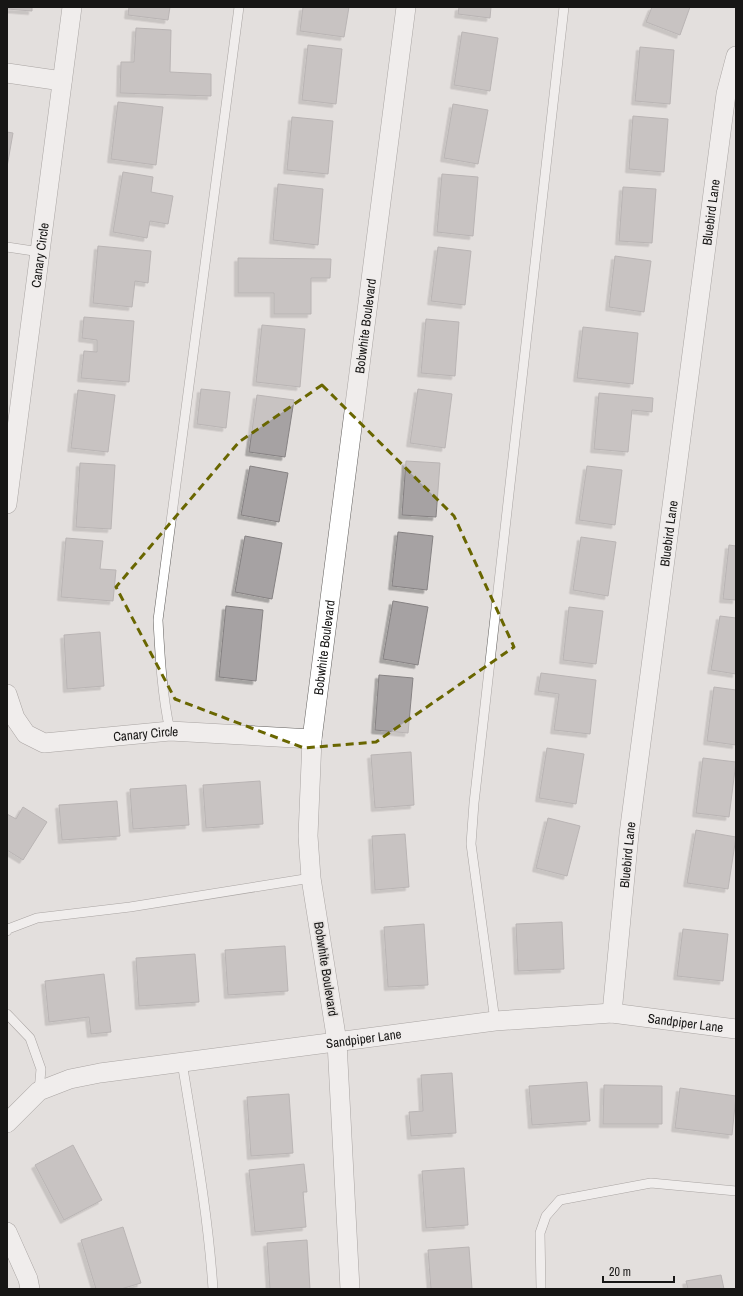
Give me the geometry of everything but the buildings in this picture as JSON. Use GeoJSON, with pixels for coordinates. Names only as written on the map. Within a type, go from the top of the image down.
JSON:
{"type":"FeatureCollection","features":[{"type":"Feature","properties":{"kind":"street","name":"Canary Circle"},"geometry":{"type":"LineString","coordinates":[[7,504],[13,415],[40,252],[72,7]]}},
{"type":"Feature","properties":{"kind":"street","name":"Bobwhite Boulevard"},"geometry":{"type":"LineString","coordinates":[[350,1289],[337,1042],[312,878],[308,836],[312,739],[406,7]]}},
{"type":"Feature","properties":{"kind":"street","name":"Bluebird Lane"},"geometry":{"type":"LineString","coordinates":[[612,1013],[630,826],[726,94],[736,56]]}},
{"type":"Feature","properties":{"kind":"street"},"geometry":{"type":"LineString","coordinates":[[7,73],[62,81]]}},
{"type":"Feature","properties":{"kind":"street","name":"Canary Circle"},"geometry":{"type":"LineString","coordinates":[[7,694],[15,718],[26,734],[44,743],[170,730],[312,739]]}},
{"type":"Feature","properties":{"kind":"street","name":"Sandpiper Lane"},"geometry":{"type":"LineString","coordinates":[[7,1124],[39,1091],[70,1079],[92,1074],[495,1020],[612,1013],[736,1029]]}},
{"type":"Feature","properties":{"kind":"street"},"geometry":{"type":"LineString","coordinates":[[7,1232],[28,1279],[30,1289]]}},
{"type":"Feature","properties":{"kind":"lane"},"geometry":{"type":"LineString","coordinates":[[170,730],[164,699],[160,664],[158,620],[239,7]]}},
{"type":"Feature","properties":{"kind":"lane"},"geometry":{"type":"LineString","coordinates":[[495,1020],[471,844],[474,803],[564,7]]}},
{"type":"Feature","properties":{"kind":"lane"},"geometry":{"type":"LineString","coordinates":[[7,247],[40,252]]}},
{"type":"Feature","properties":{"kind":"lane"},"geometry":{"type":"LineString","coordinates":[[7,931],[8,929],[37,918],[130,907],[312,878]]}},
{"type":"Feature","properties":{"kind":"lane"},"geometry":{"type":"LineString","coordinates":[[7,1014],[30,1038],[41,1069],[39,1091]]}},
{"type":"Feature","properties":{"kind":"lane"},"geometry":{"type":"LineString","coordinates":[[182,1062],[204,1204],[210,1248],[213,1289]]}},
{"type":"Feature","properties":{"kind":"lane"},"geometry":{"type":"LineString","coordinates":[[541,1289],[540,1233],[546,1216],[560,1200],[651,1183],[736,1190]]}},
{"type":"Feature","properties":{"kind":"highlighted area"},"geometry":{"type":"Polygon","coordinates":[[[322,385],[454,516],[514,647],[376,742],[304,748],[175,699],[116,587],[239,442],[322,385]]]}}]}
